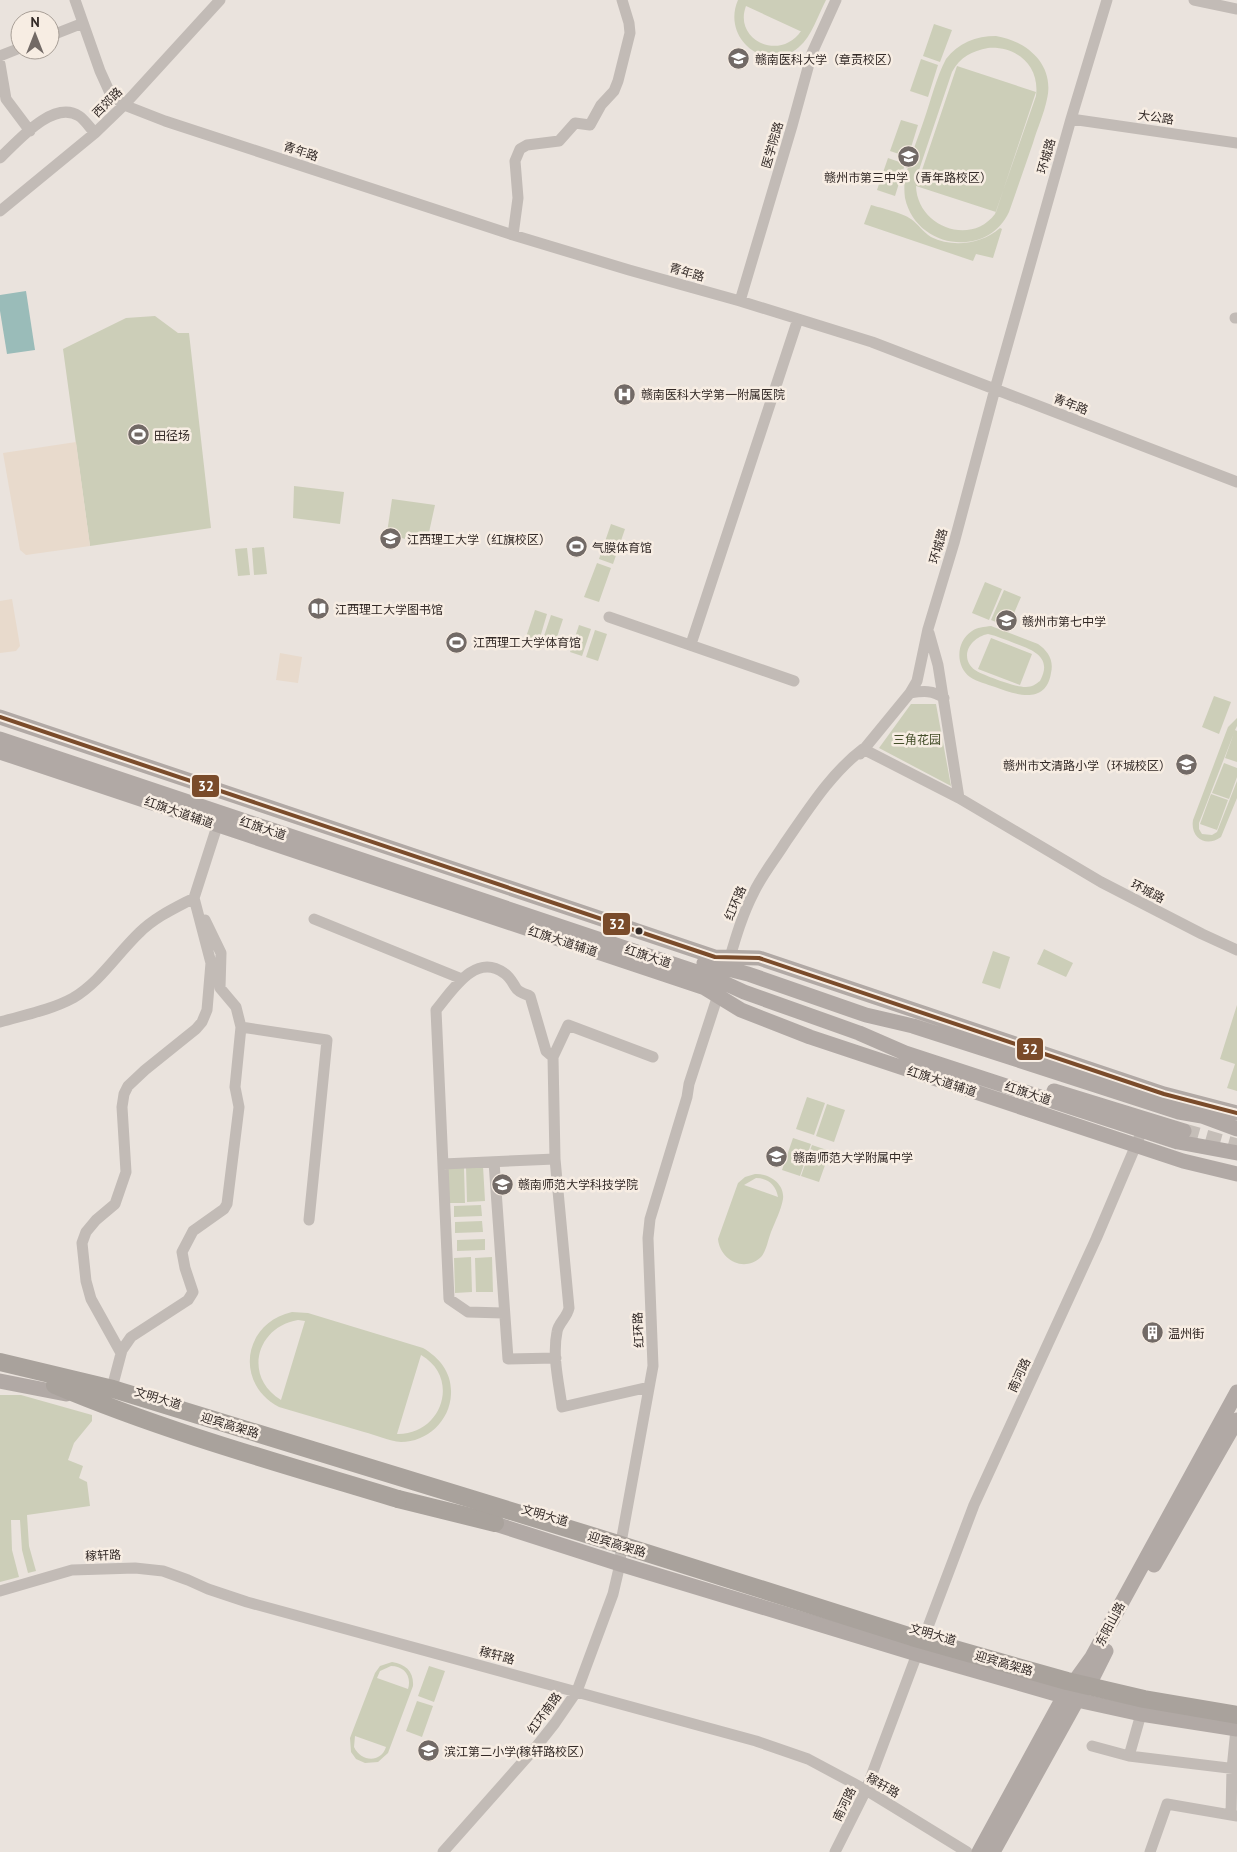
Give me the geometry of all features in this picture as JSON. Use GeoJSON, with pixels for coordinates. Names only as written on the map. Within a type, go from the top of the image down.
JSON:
{"type":"FeatureCollection","features":[{"type":"Feature","properties":{"kind":"highway","name":"迎宾高架路"},"geometry":{"type":"LineString","coordinates":[[0,1362],[113,1389],[617,1540],[912,1636],[1067,1682],[1144,1699],[1237,1728]]}},
{"type":"Feature","properties":{"kind":"highway","name":"迎宾高架路"},"geometry":{"type":"LineString","coordinates":[[0,1372],[48,1382],[499,1517],[629,1560],[909,1646],[1075,1692],[1237,1728]]}},
{"type":"Feature","properties":{"kind":"highway"},"geometry":{"type":"LineString","coordinates":[[48,1382],[107,1407],[252,1455],[398,1499],[495,1523]]}},
{"type":"Feature","properties":{"kind":"highway"},"geometry":{"type":"LineString","coordinates":[[617,1540],[729,1569],[892,1622]]}},
{"type":"Feature","properties":{"kind":"main road","name":"红旗大道辅道"},"geometry":{"type":"LineString","coordinates":[[0,717],[715,957],[727,977],[741,1010],[810,1037],[1136,1146],[1182,1161],[1237,1174]]}},
{"type":"Feature","properties":{"kind":"main road","name":"红旗大道"},"geometry":{"type":"LineString","coordinates":[[0,730],[534,908],[727,977],[744,992],[859,1032],[905,1053],[1178,1142],[1237,1153]]}},
{"type":"Feature","properties":{"kind":"main road","name":"红旗大道"},"geometry":{"type":"LineString","coordinates":[[0,740],[219,819],[654,957],[913,1026],[1179,1112],[1202,1116],[1237,1129]]}},
{"type":"Feature","properties":{"kind":"main road","name":"红旗大道辅道"},"geometry":{"type":"LineString","coordinates":[[0,752],[219,819]]}},
{"type":"Feature","properties":{"kind":"main road","name":"红旗大道辅道"},"geometry":{"type":"LineString","coordinates":[[727,977],[759,958],[1164,1094],[1237,1113]]}},
{"type":"Feature","properties":{"kind":"main road"},"geometry":{"type":"LineString","coordinates":[[859,1032],[907,1044],[1185,1126],[911,1034],[866,1015]]}},
{"type":"Feature","properties":{"kind":"main road","name":"文明大道"},"geometry":{"type":"LineString","coordinates":[[0,1355],[54,1366],[617,1540]]}},
{"type":"Feature","properties":{"kind":"main road","name":"文明大道"},"geometry":{"type":"LineString","coordinates":[[0,1380],[107,1403],[495,1523],[620,1564],[1070,1698],[1140,1716],[1237,1728]]}},
{"type":"Feature","properties":{"kind":"main road","name":"东阳山路"},"geometry":{"type":"LineString","coordinates":[[1086,1678],[1092,1657],[1237,1392]]}},
{"type":"Feature","properties":{"kind":"main road","name":"东阳山路"},"geometry":{"type":"LineString","coordinates":[[979,1852],[1070,1698],[1086,1678],[1138,1593],[1237,1420]]}},
{"type":"Feature","properties":{"kind":"main road","name":"文明大道"},"geometry":{"type":"LineString","coordinates":[[892,1622],[1145,1693],[1237,1709]]}},
{"type":"Feature","properties":{"kind":"main road","name":"东阳山路"},"geometry":{"type":"LineString","coordinates":[[993,1852],[1070,1698]]}},
{"type":"Feature","properties":{"kind":"street"},"geometry":{"type":"LineString","coordinates":[[75,0],[100,71],[110,93],[124,105]]}},
{"type":"Feature","properties":{"kind":"street","name":"西郊路"},"geometry":{"type":"LineString","coordinates":[[0,211],[95,133],[124,105],[220,0]]}},
{"type":"Feature","properties":{"kind":"street"},"geometry":{"type":"LineString","coordinates":[[513,235],[518,198],[515,161],[520,149],[527,145],[559,142],[575,122],[590,125],[601,105],[614,91],[630,33],[629,22],[622,0]]}},
{"type":"Feature","properties":{"kind":"street","name":"医学院路"},"geometry":{"type":"LineString","coordinates":[[740,301],[812,52],[836,0]]}},
{"type":"Feature","properties":{"kind":"street","name":"环城路"},"geometry":{"type":"LineString","coordinates":[[928,629],[954,543],[1071,119],[1107,0]]}},
{"type":"Feature","properties":{"kind":"street"},"geometry":{"type":"LineString","coordinates":[[1194,0],[1237,9]]}},
{"type":"Feature","properties":{"kind":"street"},"geometry":{"type":"LineString","coordinates":[[60,32],[83,23]]}},
{"type":"Feature","properties":{"kind":"street"},"geometry":{"type":"LineString","coordinates":[[0,64],[3,102],[30,131]]}},
{"type":"Feature","properties":{"kind":"street","name":"青年路"},"geometry":{"type":"LineString","coordinates":[[124,105],[165,121],[513,235],[740,301],[872,342],[1237,482]]}},
{"type":"Feature","properties":{"kind":"street"},"geometry":{"type":"LineString","coordinates":[[0,158],[43,119],[62,112],[78,115],[95,133]]}},
{"type":"Feature","properties":{"kind":"street","name":"大公路"},"geometry":{"type":"LineString","coordinates":[[1071,119],[1237,143]]}},
{"type":"Feature","properties":{"kind":"street"},"geometry":{"type":"LineString","coordinates":[[691,644],[798,319]]}},
{"type":"Feature","properties":{"kind":"street"},"geometry":{"type":"LineString","coordinates":[[608,617],[794,681]]}},
{"type":"Feature","properties":{"kind":"street"},"geometry":{"type":"LineString","coordinates":[[928,629],[938,665],[959,798]]}},
{"type":"Feature","properties":{"kind":"street","name":"红环路"},"geometry":{"type":"LineString","coordinates":[[620,1564],[617,1540],[649,1387],[653,1352],[648,1228],[687,1097],[689,1084],[750,913],[760,892],[811,814],[910,693],[917,681],[928,629]]}},
{"type":"Feature","properties":{"kind":"street"},"geometry":{"type":"LineString","coordinates":[[910,693],[937,693],[944,698]]}},
{"type":"Feature","properties":{"kind":"street","name":"环城路"},"geometry":{"type":"LineString","coordinates":[[863,749],[959,798],[1101,882],[1237,950]]}},
{"type":"Feature","properties":{"kind":"street"},"geometry":{"type":"LineString","coordinates":[[121,1353],[91,1299],[86,1281],[82,1243],[86,1232],[96,1220],[115,1204],[126,1172],[122,1107],[124,1094],[128,1086],[196,1029],[202,1022],[207,1010],[212,962],[194,898],[219,819]]}},
{"type":"Feature","properties":{"kind":"street"},"geometry":{"type":"LineString","coordinates":[[0,1022],[59,1005],[75,997],[140,932],[163,914],[194,898]]}},
{"type":"Feature","properties":{"kind":"street"},"geometry":{"type":"LineString","coordinates":[[113,1384],[125,1343],[188,1300],[193,1292],[182,1252],[192,1231],[224,1209],[227,1204],[239,1107],[235,1087],[241,1027],[236,1007],[220,988],[222,953],[194,898]]}},
{"type":"Feature","properties":{"kind":"street"},"geometry":{"type":"LineString","coordinates":[[314,919],[462,979]]}},
{"type":"Feature","properties":{"kind":"street"},"geometry":{"type":"LineString","coordinates":[[504,1313],[468,1312],[449,1299],[436,1010],[470,972],[490,967],[505,973],[512,980],[516,990],[530,996],[546,1051],[553,1056]]}},
{"type":"Feature","properties":{"kind":"street"},"geometry":{"type":"LineString","coordinates":[[649,1387],[562,1407],[556,1358],[557,1329],[568,1315],[569,1308],[555,1159],[553,1056],[568,1025],[653,1056]]}},
{"type":"Feature","properties":{"kind":"street"},"geometry":{"type":"LineString","coordinates":[[241,1027],[327,1040],[309,1220]]}},
{"type":"Feature","properties":{"kind":"street","name":"南河路"},"geometry":{"type":"LineString","coordinates":[[926,1632],[974,1505],[1096,1239],[1142,1131]]}},
{"type":"Feature","properties":{"kind":"street"},"geometry":{"type":"LineString","coordinates":[[442,1164],[555,1159]]}},
{"type":"Feature","properties":{"kind":"street"},"geometry":{"type":"LineString","coordinates":[[494,1162],[508,1359],[556,1358]]}},
{"type":"Feature","properties":{"kind":"street","name":"红环南路"},"geometry":{"type":"LineString","coordinates":[[443,1852],[536,1748],[577,1691],[613,1594],[620,1564]]}},
{"type":"Feature","properties":{"kind":"street","name":"稼轩路"},"geometry":{"type":"LineString","coordinates":[[0,1592],[72,1570],[135,1568],[163,1572],[247,1602],[756,1741],[808,1759],[866,1790],[967,1852]]}},
{"type":"Feature","properties":{"kind":"street","name":"南河路"},"geometry":{"type":"LineString","coordinates":[[835,1852],[866,1790],[917,1654]]}},
{"type":"Feature","properties":{"kind":"street"},"geometry":{"type":"LineString","coordinates":[[1129,1756],[1140,1716]]}},
{"type":"Feature","properties":{"kind":"street"},"geometry":{"type":"LineString","coordinates":[[1150,1852],[1167,1804],[1234,1815],[1234,1769],[1237,1728]]}},
{"type":"Feature","properties":{"kind":"street"},"geometry":{"type":"LineString","coordinates":[[1092,1746],[1129,1756],[1234,1769]]}},
{"type":"Feature","properties":{"kind":"green space"},"geometry":{"type":"Polygon","coordinates":[[[738,0],[826,0],[804,42],[786,55],[774,57],[761,55],[750,49],[741,39],[736,28],[734,14],[738,0]],[[746,6],[744,18],[746,29],[752,37],[761,43],[771,46],[782,45],[792,40],[800,31],[746,6]]]}},
{"type":"Feature","properties":{"kind":"green space"},"geometry":{"type":"Polygon","coordinates":[[[934,24],[952,30],[940,62],[923,56],[934,24]]]}},
{"type":"Feature","properties":{"kind":"green space"},"geometry":{"type":"Polygon","coordinates":[[[996,36],[1018,43],[1028,49],[1043,65],[1047,76],[1047,99],[1009,212],[999,227],[985,237],[969,242],[953,242],[937,237],[923,228],[912,215],[905,198],[904,189],[910,161],[942,66],[951,53],[968,41],[996,36]],[[988,48],[972,53],[959,62],[952,72],[918,173],[917,185],[957,66],[1036,92],[1034,76],[1030,67],[1017,54],[1008,50],[988,48]],[[1036,92],[1003,190],[1036,96],[1036,92]],[[916,186],[919,200],[925,212],[935,221],[946,227],[959,230],[972,229],[984,224],[996,212],[916,186]]]}},
{"type":"Feature","properties":{"kind":"green space"},"geometry":{"type":"Polygon","coordinates":[[[921,59],[938,65],[928,97],[910,91],[921,59]]]}},
{"type":"Feature","properties":{"kind":"green space"},"geometry":{"type":"Polygon","coordinates":[[[901,120],[918,125],[908,157],[890,151],[901,120]]]}},
{"type":"Feature","properties":{"kind":"green space"},"geometry":{"type":"Polygon","coordinates":[[[888,158],[905,164],[895,196],[877,190],[888,158]]]}},
{"type":"Feature","properties":{"kind":"green space"},"geometry":{"type":"Polygon","coordinates":[[[871,205],[907,217],[931,237],[949,242],[967,243],[976,241],[985,238],[1000,228],[1002,229],[993,258],[976,254],[973,261],[864,224],[871,205]]]}},
{"type":"Feature","properties":{"kind":"green space","name":"田径场"},"geometry":{"type":"Polygon","coordinates":[[[155,316],[178,333],[189,333],[211,528],[90,546],[63,349],[126,318],[155,316]]]}},
{"type":"Feature","properties":{"kind":"green space"},"geometry":{"type":"Polygon","coordinates":[[[294,486],[344,492],[340,524],[293,518],[294,486]]]}},
{"type":"Feature","properties":{"kind":"green space"},"geometry":{"type":"Polygon","coordinates":[[[392,499],[435,505],[426,546],[387,533],[392,499]]]}},
{"type":"Feature","properties":{"kind":"green space"},"geometry":{"type":"Polygon","coordinates":[[[611,524],[625,529],[613,564],[599,559],[611,524]]]}},
{"type":"Feature","properties":{"kind":"green space"},"geometry":{"type":"Polygon","coordinates":[[[264,547],[267,574],[254,575],[252,548],[264,547]]]}},
{"type":"Feature","properties":{"kind":"green space"},"geometry":{"type":"Polygon","coordinates":[[[247,548],[250,575],[238,576],[235,549],[247,548]]]}},
{"type":"Feature","properties":{"kind":"green space"},"geometry":{"type":"Polygon","coordinates":[[[597,563],[611,568],[599,602],[584,597],[597,563]]]}},
{"type":"Feature","properties":{"kind":"green space"},"geometry":{"type":"Polygon","coordinates":[[[985,582],[1002,589],[989,620],[972,613],[985,582]]]}},
{"type":"Feature","properties":{"kind":"green space"},"geometry":{"type":"Polygon","coordinates":[[[1004,590],[1021,597],[1008,627],[991,620],[1004,590]]]}},
{"type":"Feature","properties":{"kind":"green space"},"geometry":{"type":"Polygon","coordinates":[[[535,610],[547,614],[539,641],[526,637],[535,610]]]}},
{"type":"Feature","properties":{"kind":"green space"},"geometry":{"type":"Polygon","coordinates":[[[551,615],[563,619],[554,646],[542,642],[551,615]]]}},
{"type":"Feature","properties":{"kind":"green space"},"geometry":{"type":"Polygon","coordinates":[[[579,625],[591,629],[582,656],[570,652],[579,625]]]}},
{"type":"Feature","properties":{"kind":"green space"},"geometry":{"type":"Polygon","coordinates":[[[991,626],[1038,644],[1045,650],[1051,660],[1052,668],[1048,683],[1043,690],[1037,694],[1029,695],[1012,693],[976,680],[965,672],[959,654],[963,641],[974,630],[991,626]],[[988,634],[976,639],[969,648],[967,659],[975,670],[1000,681],[1022,687],[1030,686],[1040,681],[1044,666],[1039,656],[1028,649],[988,634]]]}},
{"type":"Feature","properties":{"kind":"green space"},"geometry":{"type":"Polygon","coordinates":[[[595,630],[607,634],[598,661],[586,657],[595,630]]]}},
{"type":"Feature","properties":{"kind":"green space"},"geometry":{"type":"Polygon","coordinates":[[[991,638],[1032,654],[1020,685],[978,669],[991,638]]]}},
{"type":"Feature","properties":{"kind":"green space"},"geometry":{"type":"Polygon","coordinates":[[[1214,696],[1231,702],[1219,734],[1202,727],[1214,696]]]}},
{"type":"Feature","properties":{"kind":"green space","name":"三角花园"},"geometry":{"type":"Polygon","coordinates":[[[911,704],[936,704],[951,786],[879,748],[911,704]]]}},
{"type":"Feature","properties":{"kind":"green space"},"geometry":{"type":"Polygon","coordinates":[[[1237,718],[1235,730],[1237,731],[1237,762],[1225,758],[1234,733],[1199,823],[1199,829],[1202,834],[1212,835],[1217,832],[1237,781],[1237,798],[1221,837],[1210,842],[1205,841],[1200,839],[1194,832],[1193,820],[1228,727],[1237,718]]]}},
{"type":"Feature","properties":{"kind":"green space"},"geometry":{"type":"Polygon","coordinates":[[[1224,763],[1237,768],[1237,777],[1229,799],[1212,793],[1224,763]]]}},
{"type":"Feature","properties":{"kind":"green space"},"geometry":{"type":"Polygon","coordinates":[[[1211,794],[1228,800],[1217,830],[1200,824],[1211,794]]]}},
{"type":"Feature","properties":{"kind":"green space"},"geometry":{"type":"Polygon","coordinates":[[[1044,949],[1073,963],[1066,977],[1037,964],[1044,949]]]}},
{"type":"Feature","properties":{"kind":"green space"},"geometry":{"type":"Polygon","coordinates":[[[993,951],[1010,957],[1000,989],[982,983],[993,951]]]}},
{"type":"Feature","properties":{"kind":"green space"},"geometry":{"type":"Polygon","coordinates":[[[1237,1005],[1237,1091],[1227,1088],[1235,1064],[1220,1059],[1237,1005]]]}},
{"type":"Feature","properties":{"kind":"green space"},"geometry":{"type":"Polygon","coordinates":[[[807,1097],[825,1103],[814,1135],[796,1129],[807,1097]]]}},
{"type":"Feature","properties":{"kind":"green space"},"geometry":{"type":"Polygon","coordinates":[[[827,1104],[845,1110],[834,1142],[816,1136],[827,1104]]]}},
{"type":"Feature","properties":{"kind":"green space"},"geometry":{"type":"Polygon","coordinates":[[[793,1138],[811,1144],[800,1176],[782,1170],[793,1138]]]}},
{"type":"Feature","properties":{"kind":"green space"},"geometry":{"type":"Polygon","coordinates":[[[812,1145],[830,1151],[819,1182],[801,1176],[812,1145]]]}},
{"type":"Feature","properties":{"kind":"green space"},"geometry":{"type":"Polygon","coordinates":[[[483,1166],[485,1201],[467,1202],[466,1167],[483,1166]]]}},
{"type":"Feature","properties":{"kind":"green space"},"geometry":{"type":"Polygon","coordinates":[[[446,1168],[464,1168],[465,1203],[448,1203],[446,1168]]]}},
{"type":"Feature","properties":{"kind":"green space"},"geometry":{"type":"Polygon","coordinates":[[[760,1174],[770,1177],[781,1188],[783,1199],[763,1255],[754,1262],[740,1264],[734,1262],[723,1253],[718,1239],[738,1183],[745,1177],[760,1174]],[[756,1178],[744,1185],[778,1197],[773,1186],[768,1181],[756,1178]]]}},
{"type":"Feature","properties":{"kind":"green space"},"geometry":{"type":"Polygon","coordinates":[[[481,1205],[482,1216],[454,1217],[454,1206],[481,1205]]]}},
{"type":"Feature","properties":{"kind":"green space"},"geometry":{"type":"Polygon","coordinates":[[[482,1221],[483,1232],[455,1233],[455,1222],[482,1221]]]}},
{"type":"Feature","properties":{"kind":"green space"},"geometry":{"type":"Polygon","coordinates":[[[485,1239],[485,1250],[457,1251],[457,1240],[485,1239]]]}},
{"type":"Feature","properties":{"kind":"green space"},"geometry":{"type":"Polygon","coordinates":[[[471,1257],[472,1292],[455,1293],[454,1258],[471,1257]]]}},
{"type":"Feature","properties":{"kind":"green space"},"geometry":{"type":"Polygon","coordinates":[[[492,1257],[493,1292],[476,1292],[475,1258],[492,1257]]]}},
{"type":"Feature","properties":{"kind":"green space"},"geometry":{"type":"Polygon","coordinates":[[[292,1312],[308,1313],[423,1348],[440,1361],[447,1373],[451,1386],[450,1404],[442,1421],[428,1434],[411,1441],[401,1442],[279,1407],[265,1396],[255,1384],[250,1369],[250,1355],[254,1341],[263,1328],[276,1318],[292,1312]],[[298,1320],[272,1332],[264,1342],[260,1354],[259,1366],[262,1379],[269,1390],[281,1400],[305,1321],[298,1320]],[[421,1355],[397,1434],[413,1432],[425,1425],[435,1416],[441,1404],[443,1390],[440,1377],[433,1365],[421,1355]]]}},
{"type":"Feature","properties":{"kind":"green space"},"geometry":{"type":"Polygon","coordinates":[[[0,1395],[21,1395],[92,1415],[92,1421],[74,1443],[68,1460],[83,1466],[79,1478],[87,1482],[90,1506],[27,1515],[29,1546],[36,1571],[28,1573],[22,1550],[20,1520],[11,1520],[12,1550],[19,1577],[0,1582],[0,1395]]]}},
{"type":"Feature","properties":{"kind":"green space"},"geometry":{"type":"Polygon","coordinates":[[[392,1662],[405,1667],[412,1677],[413,1686],[388,1753],[378,1762],[365,1763],[356,1759],[351,1752],[350,1738],[375,1673],[380,1666],[392,1662]],[[396,1666],[380,1671],[377,1678],[408,1689],[409,1680],[406,1673],[396,1666]],[[355,1736],[354,1747],[361,1756],[366,1758],[371,1759],[380,1756],[386,1747],[355,1736]]]}},
{"type":"Feature","properties":{"kind":"green space"},"geometry":{"type":"Polygon","coordinates":[[[429,1666],[445,1671],[434,1702],[418,1696],[429,1666]]]}},
{"type":"Feature","properties":{"kind":"green space"},"geometry":{"type":"Polygon","coordinates":[[[417,1701],[433,1706],[422,1737],[406,1731],[417,1701]]]}},
{"type":"Feature","properties":{"kind":"shaded area"},"geometry":{"type":"Polygon","coordinates":[[[76,442],[90,546],[26,555],[20,550],[3,453],[76,442]]]}},
{"type":"Feature","properties":{"kind":"shaded area"},"geometry":{"type":"Polygon","coordinates":[[[12,599],[20,646],[16,651],[0,653],[0,601],[12,599]]]}},
{"type":"Feature","properties":{"kind":"shaded area"},"geometry":{"type":"Polygon","coordinates":[[[280,653],[302,657],[298,683],[276,680],[280,653]]]}},
{"type":"Feature","properties":{"kind":"water"},"geometry":{"type":"Polygon","coordinates":[[[26,291],[35,350],[7,354],[0,311],[0,295],[26,291]]]}},
{"type":"Feature","properties":{"kind":"tunnel"},"geometry":{"type":"LineString","coordinates":[[1184,1131],[1237,1146]]}},
{"type":"Feature","properties":{"kind":"transit line","name":"32"},"geometry":{"type":"LineString","coordinates":[[0,717],[715,957],[759,958],[1164,1094],[1237,1113]]}},
{"type":"Feature","properties":{"kind":"place","name":"赣南医科大学（章贡校区）"},"geometry":{"type":"Point","coordinates":[739,59]}},
{"type":"Feature","properties":{"kind":"place","name":"赣州市第三中学（青年路校区）"},"geometry":{"type":"Point","coordinates":[908,156]}},
{"type":"Feature","properties":{"kind":"place","name":"赣南医科大学第一附属医院"},"geometry":{"type":"Point","coordinates":[625,394]}},
{"type":"Feature","properties":{"kind":"place","name":"田径场"},"geometry":{"type":"Point","coordinates":[138,435]}},
{"type":"Feature","properties":{"kind":"place","name":"江西理工大学（红旗校区）"},"geometry":{"type":"Point","coordinates":[391,539]}},
{"type":"Feature","properties":{"kind":"place","name":"气膜体育馆"},"geometry":{"type":"Point","coordinates":[576,547]}},
{"type":"Feature","properties":{"kind":"place","name":"江西理工大学图书馆"},"geometry":{"type":"Point","coordinates":[319,609]}},
{"type":"Feature","properties":{"kind":"place","name":"赣州市第七中学"},"geometry":{"type":"Point","coordinates":[1006,621]}},
{"type":"Feature","properties":{"kind":"place","name":"江西理工大学体育馆"},"geometry":{"type":"Point","coordinates":[457,642]}},
{"type":"Feature","properties":{"kind":"place","name":"赣州市文清路小学（环城校区）"},"geometry":{"type":"Point","coordinates":[1187,765]}},
{"type":"Feature","properties":{"kind":"place","name":"赣南师范大学附属中学"},"geometry":{"type":"Point","coordinates":[777,1157]}},
{"type":"Feature","properties":{"kind":"place","name":"赣南师范大学科技学院"},"geometry":{"type":"Point","coordinates":[502,1184]}},
{"type":"Feature","properties":{"kind":"place","name":"温州街"},"geometry":{"type":"Point","coordinates":[1152,1333]}},
{"type":"Feature","properties":{"kind":"place","name":"滨江第二小学(稼轩路校区）"},"geometry":{"type":"Point","coordinates":[428,1751]}}]}
